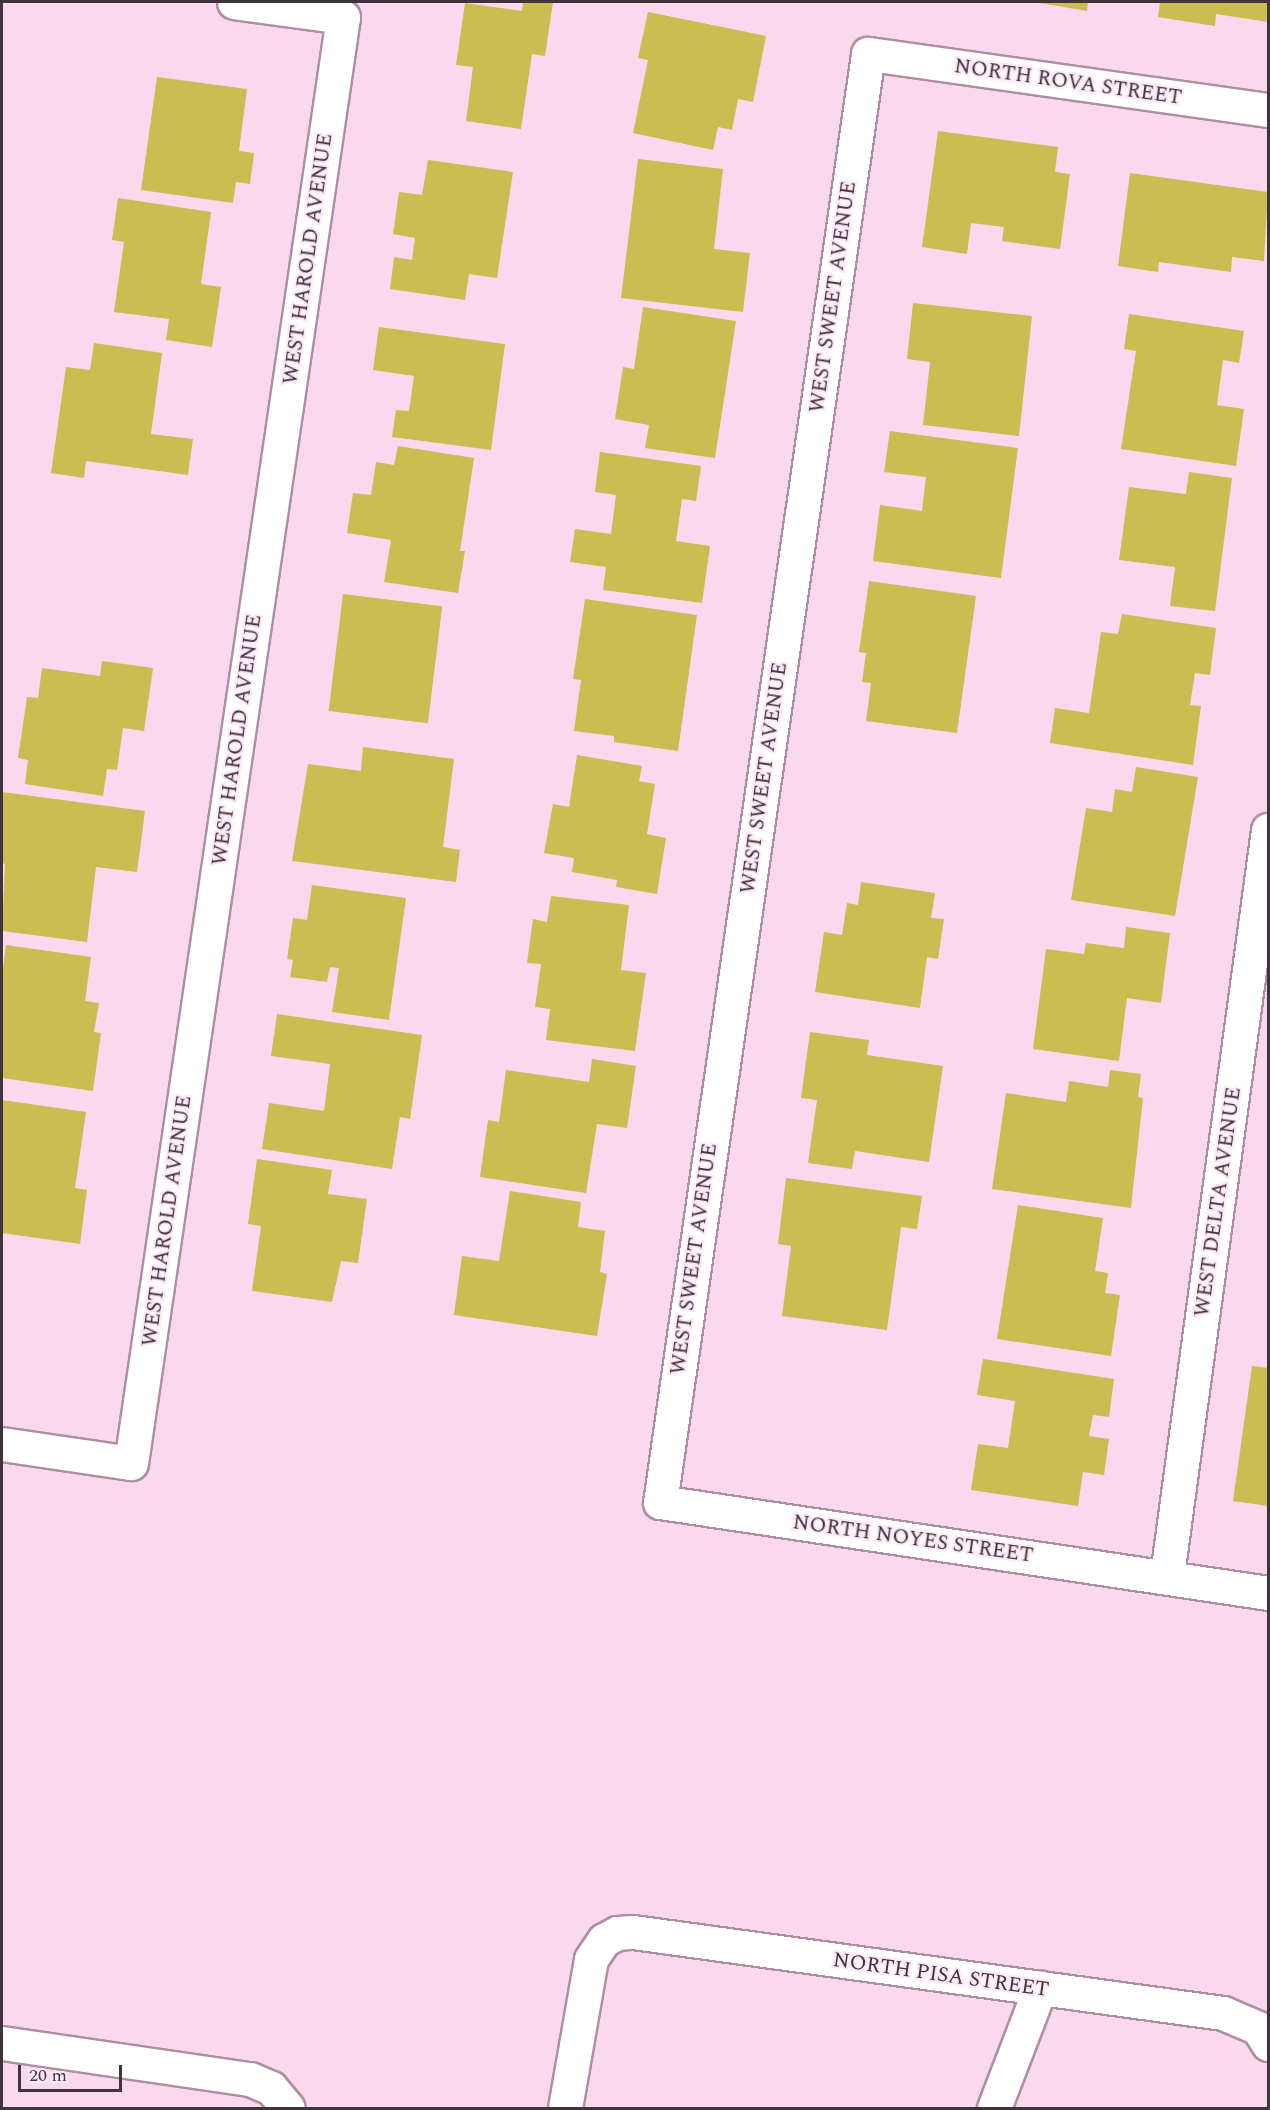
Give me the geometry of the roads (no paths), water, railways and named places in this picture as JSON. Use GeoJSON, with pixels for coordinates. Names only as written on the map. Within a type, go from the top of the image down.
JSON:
{"type":"FeatureCollection","features":[{"type":"Feature","properties":{"kind":"street","name":"WEST HAROLD AVENUE"},"geometry":{"type":"LineString","coordinates":[[2,1444],[131,1463],[343,17],[234,2]]}},
{"type":"Feature","properties":{"kind":"street","name":"NORTH ROVA STREET"},"geometry":{"type":"LineString","coordinates":[[868,54],[1269,110]]}},
{"type":"Feature","properties":{"kind":"street","name":"WEST SWEET AVENUE"},"geometry":{"type":"LineString","coordinates":[[660,1502],[868,54]]}},
{"type":"Feature","properties":{"kind":"street","name":"WEST DELTA AVENUE"},"geometry":{"type":"LineString","coordinates":[[1167,1575],[1257,996],[1269,830]]}},
{"type":"Feature","properties":{"kind":"street","name":"NORTH NOYES STREET"},"geometry":{"type":"LineString","coordinates":[[660,1502],[1167,1575],[1269,1593]]}},
{"type":"Feature","properties":{"kind":"street","name":"NORTH PISA STREET"},"geometry":{"type":"LineString","coordinates":[[565,2109],[585,1981],[591,1959],[604,1940],[617,1933],[633,1932],[1223,2013],[1258,2028],[1269,2044]]}},
{"type":"Feature","properties":{"kind":"street"},"geometry":{"type":"LineString","coordinates":[[994,2109],[1040,1989]]}},
{"type":"Feature","properties":{"kind":"street"},"geometry":{"type":"LineString","coordinates":[[2,2043],[250,2079],[271,2088],[286,2104]]}}]}
